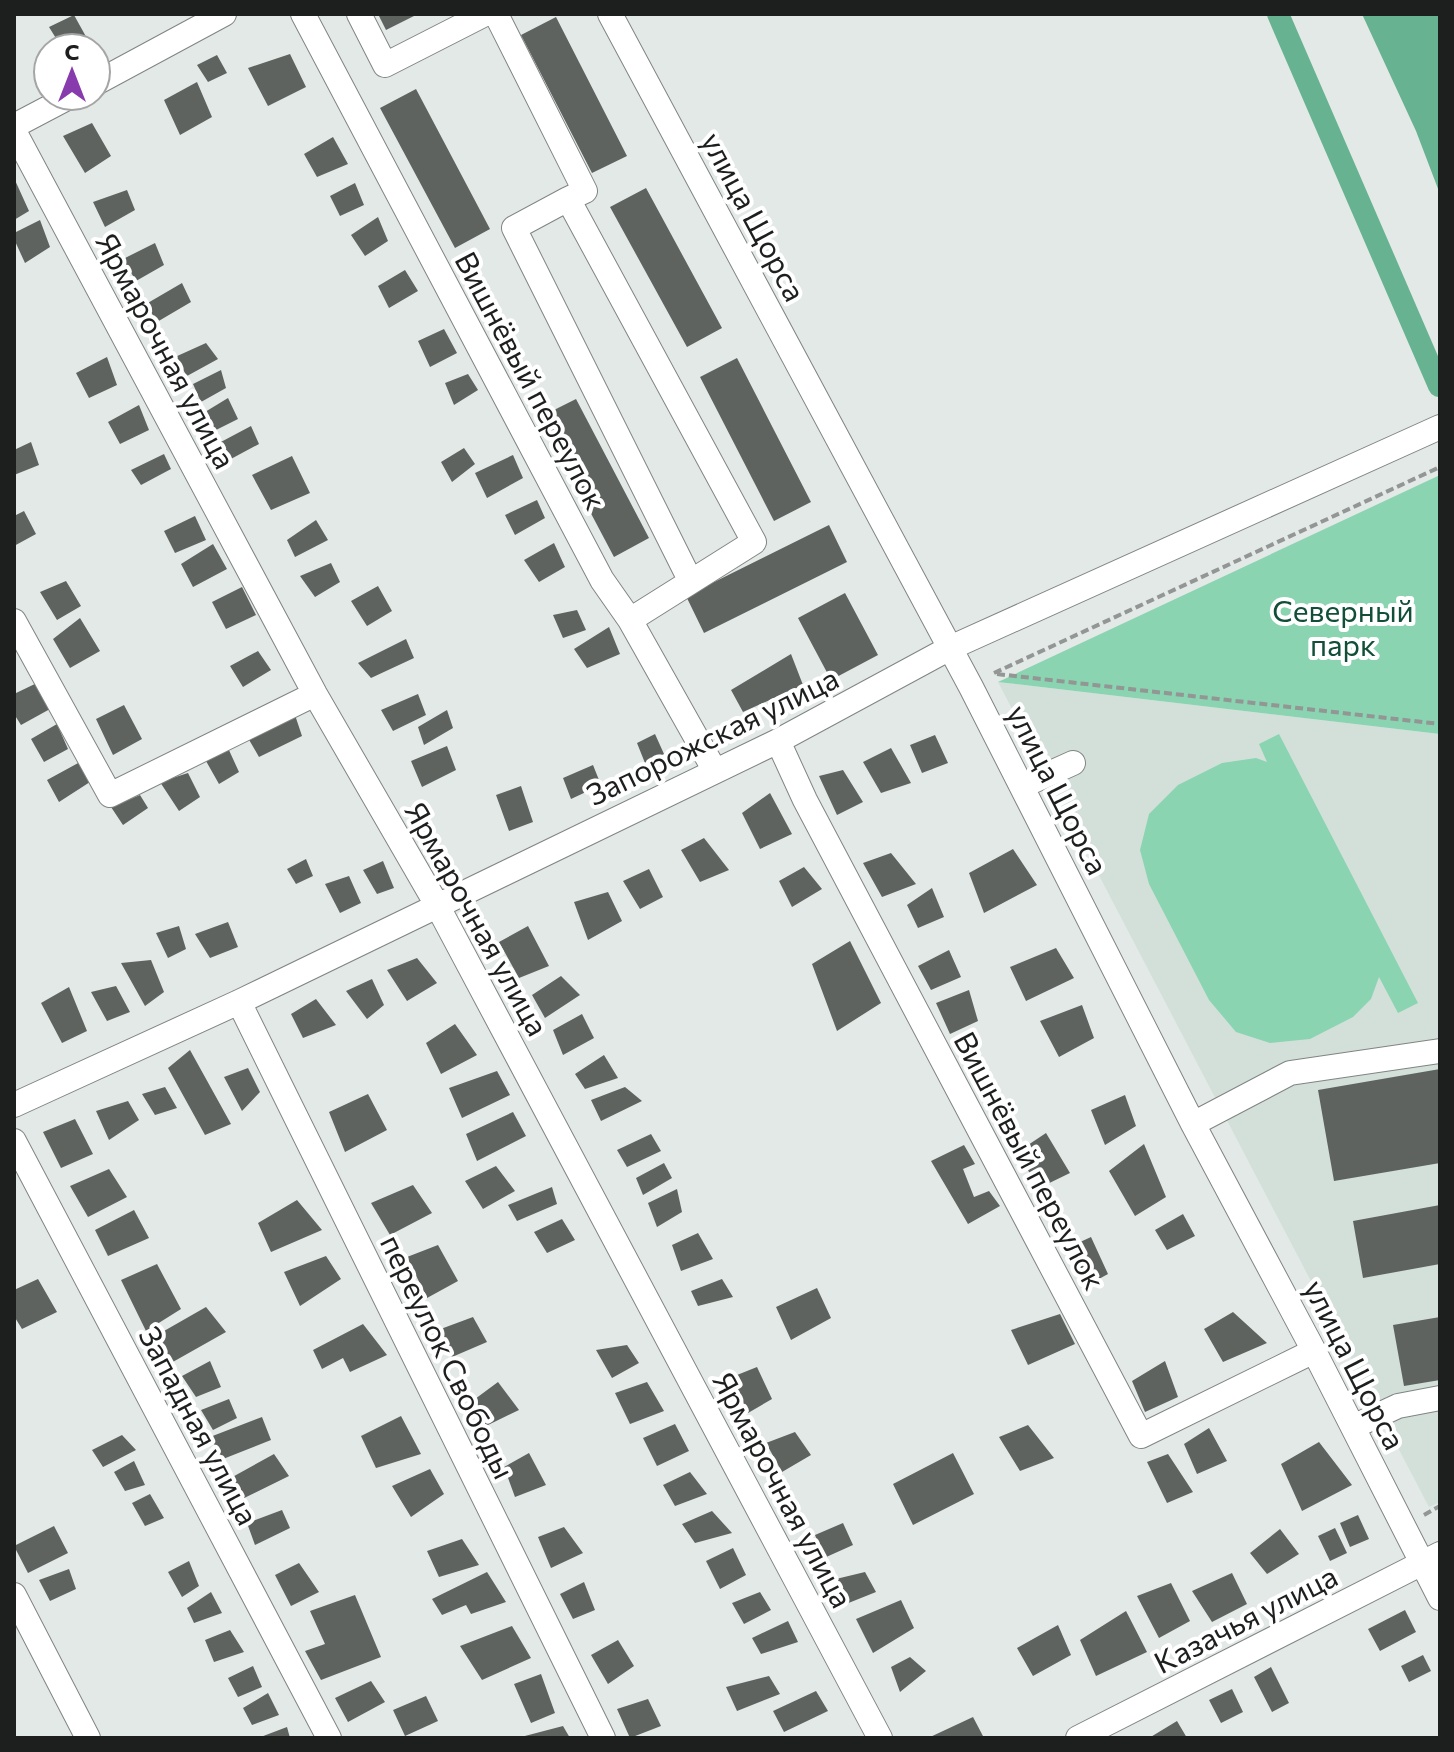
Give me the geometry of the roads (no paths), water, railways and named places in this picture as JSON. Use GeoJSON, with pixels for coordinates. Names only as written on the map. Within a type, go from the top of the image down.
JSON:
{"type":"FeatureCollection","features":[{"type":"Feature","properties":{"kind":"street"},"geometry":{"type":"LineString","coordinates":[[112,74],[224,14]]}},
{"type":"Feature","properties":{"kind":"street","name":"Вишнёвый переулок"},"geometry":{"type":"LineString","coordinates":[[303,14],[602,580],[630,620],[715,771]]}},
{"type":"Feature","properties":{"kind":"street"},"geometry":{"type":"LineString","coordinates":[[359,14],[385,65],[485,14]]}},
{"type":"Feature","properties":{"kind":"street"},"geometry":{"type":"LineString","coordinates":[[496,14],[585,191],[514,228],[690,580]]}},
{"type":"Feature","properties":{"kind":"street","name":"улица Щорса"},"geometry":{"type":"LineString","coordinates":[[610,14],[962,670],[1193,1124],[1353,1427],[1431,1558],[1440,1598]]}},
{"type":"Feature","properties":{"kind":"street"},"geometry":{"type":"LineString","coordinates":[[14,129],[43,112]]}},
{"type":"Feature","properties":{"kind":"street","name":"Ярмарочная улица"},"geometry":{"type":"LineString","coordinates":[[14,129],[315,694],[437,905],[880,1738]]}},
{"type":"Feature","properties":{"kind":"street"},"geometry":{"type":"LineString","coordinates":[[568,199],[754,542],[630,620]]}},
{"type":"Feature","properties":{"kind":"street","name":"Запорожская улица"},"geometry":{"type":"LineString","coordinates":[[14,1105],[239,1002],[778,741],[950,648],[1440,427]]}},
{"type":"Feature","properties":{"kind":"street"},"geometry":{"type":"LineString","coordinates":[[14,621],[110,795],[315,694]]}},
{"type":"Feature","properties":{"kind":"street","name":"Вишнёвый переулок"},"geometry":{"type":"LineString","coordinates":[[778,741],[813,814],[1141,1436],[1314,1351]]}},
{"type":"Feature","properties":{"kind":"street"},"geometry":{"type":"LineString","coordinates":[[1022,786],[1073,763]]}},
{"type":"Feature","properties":{"kind":"street","name":"переулок Свободы"},"geometry":{"type":"LineString","coordinates":[[239,1002],[603,1738]]}},
{"type":"Feature","properties":{"kind":"street"},"geometry":{"type":"LineString","coordinates":[[1193,1124],[1290,1073],[1440,1051]]}},
{"type":"Feature","properties":{"kind":"street","name":"Западная улица"},"geometry":{"type":"LineString","coordinates":[[14,1141],[329,1738]]}},
{"type":"Feature","properties":{"kind":"street"},"geometry":{"type":"LineString","coordinates":[[1353,1427],[1398,1406],[1440,1398]]}},
{"type":"Feature","properties":{"kind":"street","name":"Казачья улица"},"geometry":{"type":"LineString","coordinates":[[1078,1738],[1431,1558]]}},
{"type":"Feature","properties":{"kind":"street"},"geometry":{"type":"LineString","coordinates":[[14,1595],[88,1738]]}},
{"type":"Feature","properties":{"kind":"waterway"},"geometry":{"type":"LineString","coordinates":[[1278,14],[1439,386]]}},
{"type":"Feature","properties":{"kind":"park label","name":"Северный парк"},"geometry":{"type":"Point","coordinates":[1343,626]}}]}
